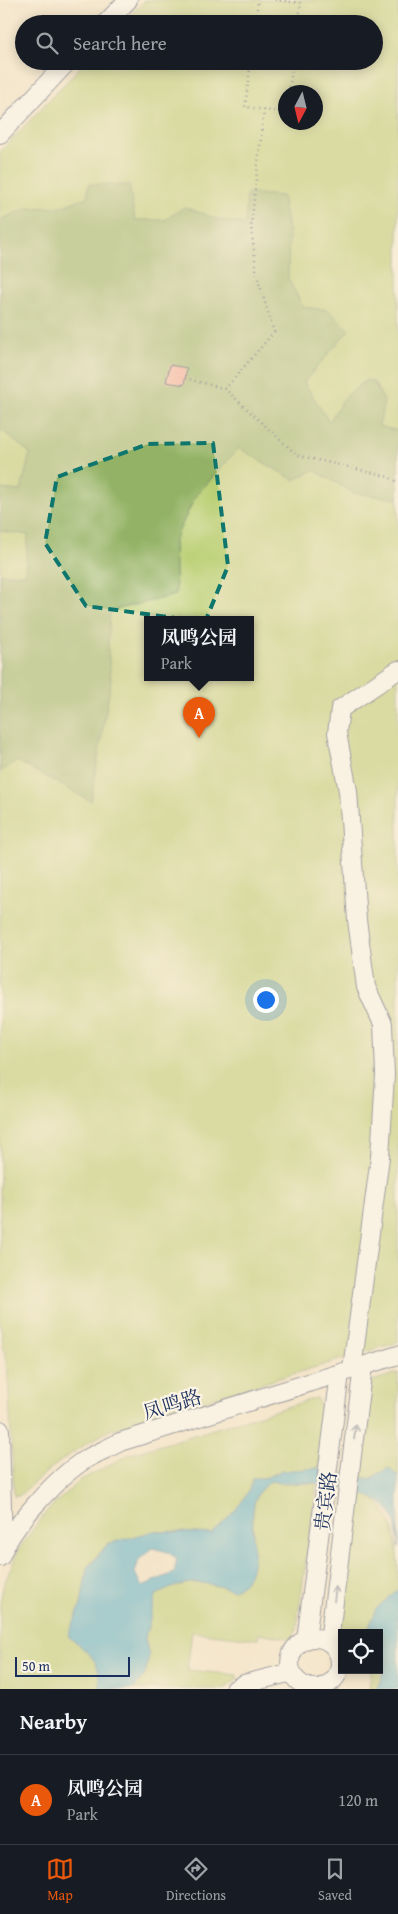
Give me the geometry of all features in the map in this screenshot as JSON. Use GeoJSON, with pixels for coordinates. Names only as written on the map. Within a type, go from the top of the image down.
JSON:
{"type":"FeatureCollection","features":[{"type":"Feature","properties":{"kind":"street"},"geometry":{"type":"LineString","coordinates":[[114,15],[128,0]]}},
{"type":"Feature","properties":{"kind":"street"},"geometry":{"type":"LineString","coordinates":[[0,134],[60,70]]}},
{"type":"Feature","properties":{"kind":"street"},"geometry":{"type":"LineString","coordinates":[[352,1370],[380,1157],[390,1024],[366,987],[357,920],[348,791],[337,733],[340,709],[398,670]]}},
{"type":"Feature","properties":{"kind":"street","name":"凤鸣路"},"geometry":{"type":"LineString","coordinates":[[2,1552],[25,1516],[54,1486],[85,1460],[120,1442],[398,1355]]}},
{"type":"Feature","properties":{"kind":"street","name":"贵宾路"},"geometry":{"type":"LineString","coordinates":[[306,1640],[352,1370]]}},
{"type":"Feature","properties":{"kind":"street","name":"贵宾路"},"geometry":{"type":"LineString","coordinates":[[328,1642],[352,1370]]}},
{"type":"Feature","properties":{"kind":"street"},"geometry":{"type":"LineString","coordinates":[[0,1430],[2,1552]]}},
{"type":"Feature","properties":{"kind":"street"},"geometry":{"type":"LineString","coordinates":[[314,1638],[328,1642],[335,1648],[340,1664],[334,1680],[320,1688],[311,1688],[296,1680],[292,1672],[291,1657],[300,1644],[314,1638]]}},
{"type":"Feature","properties":{"kind":"street"},"geometry":{"type":"LineString","coordinates":[[235,1689],[244,1684],[292,1672]]}},
{"type":"Feature","properties":{"kind":"path"},"geometry":{"type":"LineString","coordinates":[[257,15],[258,0]]}},
{"type":"Feature","properties":{"kind":"path"},"geometry":{"type":"LineString","coordinates":[[275,0],[301,3],[299,15]]}},
{"type":"Feature","properties":{"kind":"path"},"geometry":{"type":"LineString","coordinates":[[250,70],[245,107],[278,112]]}},
{"type":"Feature","properties":{"kind":"path"},"geometry":{"type":"LineString","coordinates":[[290,85],[292,70]]}},
{"type":"Feature","properties":{"kind":"path"},"geometry":{"type":"LineString","coordinates":[[224,389],[274,332],[256,276],[251,226],[264,110]]}},
{"type":"Feature","properties":{"kind":"path"},"geometry":{"type":"LineString","coordinates":[[185,378],[224,389],[297,455],[386,476],[398,482]]}},
{"type":"Feature","properties":{"kind":"highlighted area"},"geometry":{"type":"Polygon","coordinates":[[[213,443],[228,566],[205,622],[86,606],[45,543],[57,477],[148,444],[213,443]]]}},
{"type":"Feature","properties":{"kind":"green space"},"geometry":{"type":"Polygon","coordinates":[[[145,0],[398,0],[398,1342],[110,1430],[62,1460],[19,1496],[14,1496],[8,1375],[0,1323],[0,152],[77,70],[383,70],[383,15],[131,15],[145,0]]]}},
{"type":"Feature","properties":{"kind":"green space"},"geometry":{"type":"Polygon","coordinates":[[[89,184],[129,185],[135,220],[165,220],[184,207],[220,220],[245,224],[247,193],[282,196],[289,234],[288,278],[303,307],[329,310],[349,330],[304,382],[329,422],[344,398],[366,380],[374,382],[384,401],[379,426],[398,431],[398,499],[354,493],[314,470],[294,480],[239,448],[195,497],[174,541],[176,595],[110,611],[108,648],[111,680],[91,801],[17,761],[0,772],[0,574],[25,574],[28,535],[0,531],[0,489],[21,491],[30,453],[0,429],[0,220],[27,208],[60,207],[87,197],[89,184]]]}},
{"type":"Feature","properties":{"kind":"green space"},"geometry":{"type":"Polygon","coordinates":[[[398,1373],[398,1476],[388,1468],[370,1479],[359,1477],[372,1381],[398,1373]]]}},
{"type":"Feature","properties":{"kind":"green space"},"geometry":{"type":"Polygon","coordinates":[[[316,1398],[326,1415],[319,1468],[282,1471],[265,1478],[253,1478],[242,1502],[212,1534],[170,1531],[108,1543],[87,1568],[81,1605],[68,1636],[88,1653],[96,1663],[100,1679],[100,1689],[0,1689],[0,1603],[3,1587],[18,1550],[46,1512],[79,1481],[128,1455],[316,1398]]]}},
{"type":"Feature","properties":{"kind":"green space"},"geometry":{"type":"Polygon","coordinates":[[[271,1481],[282,1484],[317,1483],[296,1631],[292,1639],[259,1633],[258,1639],[192,1632],[187,1670],[237,1675],[237,1680],[224,1689],[134,1689],[145,1675],[149,1656],[145,1638],[156,1595],[177,1586],[194,1583],[234,1590],[246,1581],[252,1550],[255,1503],[263,1487],[271,1481]]]}},
{"type":"Feature","properties":{"kind":"green space"},"geometry":{"type":"Polygon","coordinates":[[[358,1492],[371,1498],[381,1506],[388,1517],[396,1545],[398,1589],[376,1609],[369,1627],[371,1629],[340,1629],[339,1625],[358,1492]]]}},
{"type":"Feature","properties":{"kind":"green space"},"geometry":{"type":"Polygon","coordinates":[[[383,1649],[385,1658],[383,1671],[383,1649]]]}},
{"type":"Feature","properties":{"kind":"green space"},"geometry":{"type":"Polygon","coordinates":[[[371,1674],[382,1674],[376,1689],[369,1689],[371,1674]]]}},
{"type":"Feature","properties":{"kind":"water"},"geometry":{"type":"Polygon","coordinates":[[[319,1468],[370,1479],[388,1468],[398,1476],[398,1548],[393,1517],[388,1509],[370,1497],[359,1492],[326,1484],[271,1481],[260,1490],[255,1501],[253,1514],[253,1555],[251,1568],[245,1581],[234,1590],[194,1583],[177,1586],[156,1595],[145,1638],[149,1656],[145,1675],[134,1689],[100,1689],[100,1679],[96,1663],[88,1653],[68,1636],[81,1605],[87,1569],[108,1544],[154,1531],[211,1534],[242,1502],[253,1478],[265,1478],[282,1471],[319,1468]],[[152,1548],[139,1560],[135,1573],[142,1586],[174,1573],[177,1559],[168,1552],[152,1548]]]}},
{"type":"Feature","properties":{"kind":"water"},"geometry":{"type":"Polygon","coordinates":[[[398,1589],[398,1689],[376,1689],[383,1674],[385,1662],[383,1629],[371,1629],[369,1627],[376,1609],[398,1589]]]}},
{"type":"Feature","properties":{"kind":"building"},"geometry":{"type":"Polygon","coordinates":[[[170,365],[187,368],[184,385],[166,382],[170,365]]]}},
{"type":"Feature","properties":{"kind":"place","name":"凤鸣公园"},"geometry":{"type":"Point","coordinates":[199,738]}}]}
